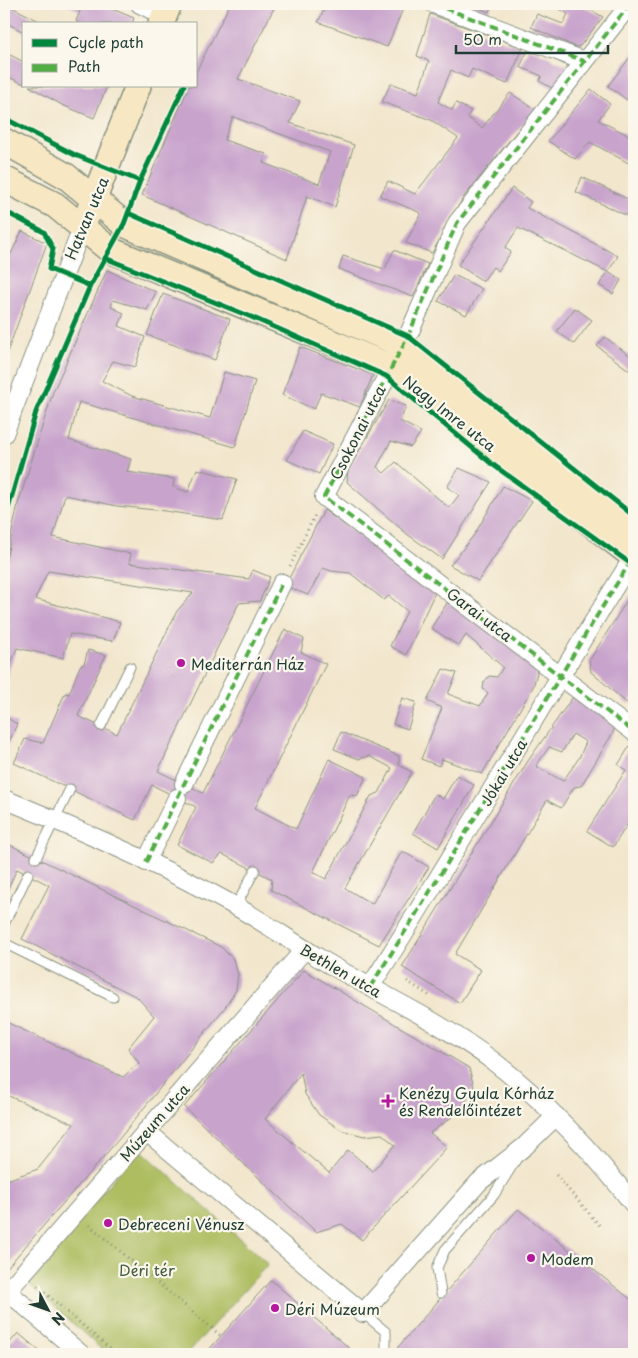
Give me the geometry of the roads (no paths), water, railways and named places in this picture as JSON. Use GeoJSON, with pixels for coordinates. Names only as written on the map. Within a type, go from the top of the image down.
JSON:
{"type":"FeatureCollection","features":[{"type":"Feature","properties":{"kind":"street"},"geometry":{"type":"LineString","coordinates":[[140,4],[165,15]]}},
{"type":"Feature","properties":{"kind":"street"},"geometry":{"type":"LineString","coordinates":[[434,4],[584,61]]}},
{"type":"Feature","properties":{"kind":"street","name":"Csokonai utca"},"geometry":{"type":"LineString","coordinates":[[324,497],[403,345],[457,223],[630,4]]}},
{"type":"Feature","properties":{"kind":"street","name":"Hatvan utca"},"geometry":{"type":"LineString","coordinates":[[4,434],[137,88]]}},
{"type":"Feature","properties":{"kind":"street","name":"Nagy Imre utca"},"geometry":{"type":"LineString","coordinates":[[4,141],[66,176],[124,224],[403,345],[634,530]]}},
{"type":"Feature","properties":{"kind":"street","name":"Nagy Imre utca"},"geometry":{"type":"LineString","coordinates":[[4,179],[55,205],[110,250],[391,366],[634,557]]}},
{"type":"Feature","properties":{"kind":"street","name":"Garai utca"},"geometry":{"type":"LineString","coordinates":[[324,497],[560,674],[634,732]]}},
{"type":"Feature","properties":{"kind":"street","name":"Jókai utca"},"geometry":{"type":"LineString","coordinates":[[370,987],[433,889],[560,674],[634,557]]}},
{"type":"Feature","properties":{"kind":"street"},"geometry":{"type":"LineString","coordinates":[[146,862],[282,583]]}},
{"type":"Feature","properties":{"kind":"street","name":"Bethlen utca"},"geometry":{"type":"LineString","coordinates":[[4,798],[146,862],[236,906],[492,1061],[556,1116],[614,1178],[634,1205]]}},
{"type":"Feature","properties":{"kind":"street","name":"Múzeum utca"},"geometry":{"type":"LineString","coordinates":[[6,1293],[305,949]]}},
{"type":"Feature","properties":{"kind":"street"},"geometry":{"type":"LineString","coordinates":[[146,1131],[363,1313],[479,1182],[524,1147],[556,1116]]}},
{"type":"Feature","properties":{"kind":"street"},"geometry":{"type":"LineString","coordinates":[[6,1293],[81,1354]]}},
{"type":"Feature","properties":{"kind":"lane"},"geometry":{"type":"LineString","coordinates":[[101,726],[130,667]]}},
{"type":"Feature","properties":{"kind":"lane"},"geometry":{"type":"LineString","coordinates":[[36,858],[70,789]]}},
{"type":"Feature","properties":{"kind":"lane"},"geometry":{"type":"LineString","coordinates":[[236,906],[254,870]]}},
{"type":"Feature","properties":{"kind":"lane"},"geometry":{"type":"LineString","coordinates":[[4,924],[28,874]]}},
{"type":"Feature","properties":{"kind":"lane"},"geometry":{"type":"LineString","coordinates":[[4,943],[112,997]]}},
{"type":"Feature","properties":{"kind":"lane"},"geometry":{"type":"LineString","coordinates":[[441,1294],[437,1268],[445,1250],[494,1195],[524,1147]]}},
{"type":"Feature","properties":{"kind":"lane"},"geometry":{"type":"LineString","coordinates":[[363,1313],[386,1332],[386,1354]]}},
{"type":"Feature","properties":{"kind":"place","name":"Mediterrán Ház"},"geometry":{"type":"Point","coordinates":[181,663]}},
{"type":"Feature","properties":{"kind":"place","name":"Kenézy Gyula Kórház és Rendelőintézet"},"geometry":{"type":"Point","coordinates":[388,1101]}},
{"type":"Feature","properties":{"kind":"place","name":"Debreceni Vénusz"},"geometry":{"type":"Point","coordinates":[108,1223]}},
{"type":"Feature","properties":{"kind":"place","name":"Modem"},"geometry":{"type":"Point","coordinates":[531,1258]}},
{"type":"Feature","properties":{"kind":"place","name":"Déri Múzeum"},"geometry":{"type":"Point","coordinates":[275,1308]}},
{"type":"Feature","properties":{"kind":"park label","name":"Déri tér"},"geometry":{"type":"Point","coordinates":[147,1269]}}]}
